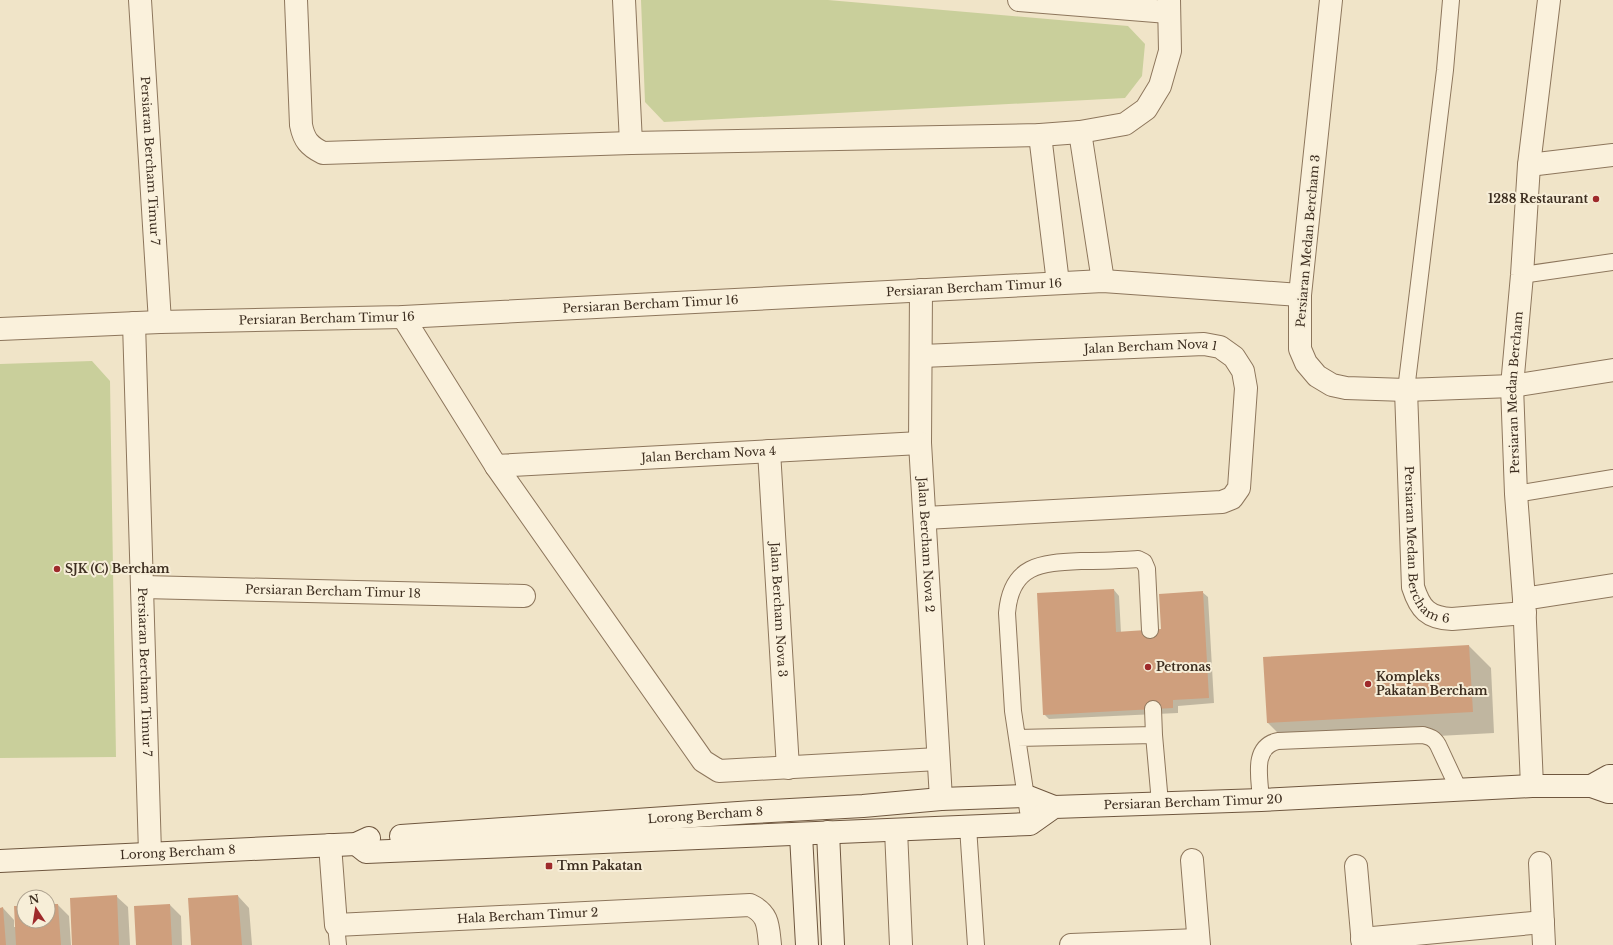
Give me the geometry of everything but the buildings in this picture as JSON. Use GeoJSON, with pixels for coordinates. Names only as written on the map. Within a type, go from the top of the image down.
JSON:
{"type":"FeatureCollection","features":[{"type":"Feature","properties":{"kind":"street","name":"Persiaran Bercham Timur 7"},"geometry":{"type":"LineString","coordinates":[[140,0],[160,322]]}},
{"type":"Feature","properties":{"kind":"street"},"geometry":{"type":"LineString","coordinates":[[296,0],[301,125],[303,137],[311,147],[323,153],[631,144],[1040,135],[1080,132],[1125,124],[1146,109],[1160,86],[1170,51],[1169,6],[1018,0]]}},
{"type":"Feature","properties":{"kind":"street"},"geometry":{"type":"LineString","coordinates":[[624,0],[631,144]]}},
{"type":"Feature","properties":{"kind":"street","name":"Persiaran Medan Bercham 3"},"geometry":{"type":"LineString","coordinates":[[1331,0],[1300,296],[1300,349],[1306,363],[1316,376],[1332,385],[1346,388],[1406,390],[1512,386],[1613,370]]}},
{"type":"Feature","properties":{"kind":"street","name":"Persiaran Medan Bercham"},"geometry":{"type":"LineString","coordinates":[[1532,786],[1524,606],[1516,494],[1512,386],[1522,275],[1529,165],[1549,0]]}},
{"type":"Feature","properties":{"kind":"street"},"geometry":{"type":"LineString","coordinates":[[1080,132],[1103,281]]}},
{"type":"Feature","properties":{"kind":"street"},"geometry":{"type":"LineString","coordinates":[[1040,135],[1058,283]]}},
{"type":"Feature","properties":{"kind":"street"},"geometry":{"type":"LineString","coordinates":[[1529,165],[1613,155]]}},
{"type":"Feature","properties":{"kind":"street","name":"Persiaran Bercham Timur 16"},"geometry":{"type":"LineString","coordinates":[[0,329],[160,322],[403,317],[1103,281],[1300,296]]}},
{"type":"Feature","properties":{"kind":"street","name":"Jalan Bercham Nova 2"},"geometry":{"type":"LineString","coordinates":[[922,290],[920,443],[941,799]]}},
{"type":"Feature","properties":{"kind":"street"},"geometry":{"type":"LineString","coordinates":[[403,317],[496,466],[703,761],[719,771],[938,759]]}},
{"type":"Feature","properties":{"kind":"street","name":"Persiaran Bercham Timur 7"},"geometry":{"type":"LineString","coordinates":[[134,323],[150,853]]}},
{"type":"Feature","properties":{"kind":"street","name":"Jalan Bercham Nova 1"},"geometry":{"type":"LineString","coordinates":[[922,356],[1204,344],[1220,347],[1234,357],[1243,371],[1246,388],[1239,488],[1232,498],[1222,502],[925,518]]}},
{"type":"Feature","properties":{"kind":"street","name":"Persiaran Medan Bercham 6"},"geometry":{"type":"LineString","coordinates":[[1406,390],[1412,587],[1417,601],[1427,612],[1440,618],[1452,619],[1524,606],[1613,585]]}},
{"type":"Feature","properties":{"kind":"street","name":"Jalan Bercham Nova 4"},"geometry":{"type":"LineString","coordinates":[[496,466],[920,443]]}},
{"type":"Feature","properties":{"kind":"street","name":"Jalan Bercham Nova 3"},"geometry":{"type":"LineString","coordinates":[[769,451],[788,768]]}},
{"type":"Feature","properties":{"kind":"street","name":"Persiaran Bercham Timur 18"},"geometry":{"type":"LineString","coordinates":[[143,586],[524,596]]}},
{"type":"Feature","properties":{"kind":"street","name":"Persiaran Bercham Timur 20"},"geometry":{"type":"LineString","coordinates":[[1591,786],[1609,776],[1613,776]]}},
{"type":"Feature","properties":{"kind":"street","name":"Persiaran Bercham Timur 20"},"geometry":{"type":"LineString","coordinates":[[1054,807],[1261,800],[1532,786],[1591,786],[1608,792],[1613,792]]}},
{"type":"Feature","properties":{"kind":"street","name":"Lorong Bercham 8"},"geometry":{"type":"LineString","coordinates":[[0,860],[330,846],[356,844],[366,838],[863,806],[941,799],[1026,796],[1054,807]]}},
{"type":"Feature","properties":{"kind":"street"},"geometry":{"type":"LineString","coordinates":[[815,830],[863,806]]}},
{"type":"Feature","properties":{"kind":"street"},"geometry":{"type":"LineString","coordinates":[[754,812],[815,830],[896,830],[1030,824],[1054,807]]}},
{"type":"Feature","properties":{"kind":"street"},"geometry":{"type":"LineString","coordinates":[[807,945],[815,830]]}},
{"type":"Feature","properties":{"kind":"street"},"geometry":{"type":"LineString","coordinates":[[815,830],[832,945]]}},
{"type":"Feature","properties":{"kind":"street","name":"Lorong Bercham 8"},"geometry":{"type":"LineString","coordinates":[[356,844],[366,852],[815,830]]}},
{"type":"Feature","properties":{"kind":"street"},"geometry":{"type":"LineString","coordinates":[[896,830],[901,945]]}},
{"type":"Feature","properties":{"kind":"street","name":"Hala Bercham Timur 2"},"geometry":{"type":"LineString","coordinates":[[330,846],[337,935],[750,905],[759,909],[764,915],[768,925],[770,945]]}},
{"type":"Feature","properties":{"kind":"street"},"geometry":{"type":"LineString","coordinates":[[1071,945],[1198,943],[1192,860]]}},
{"type":"Feature","properties":{"kind":"street"},"geometry":{"type":"LineString","coordinates":[[1540,863],[1544,945]]}},
{"type":"Feature","properties":{"kind":"street"},"geometry":{"type":"LineString","coordinates":[[1356,866],[1363,942],[1543,922]]}},
{"type":"Feature","properties":{"kind":"lane"},"geometry":{"type":"LineString","coordinates":[[1406,390],[1445,70],[1451,0]]}},
{"type":"Feature","properties":{"kind":"lane"},"geometry":{"type":"LineString","coordinates":[[1522,275],[1613,262]]}},
{"type":"Feature","properties":{"kind":"lane"},"geometry":{"type":"LineString","coordinates":[[1516,494],[1613,478]]}},
{"type":"Feature","properties":{"kind":"lane"},"geometry":{"type":"LineString","coordinates":[[1030,824],[1013,711],[1006,613],[1008,598],[1014,584],[1024,573],[1037,565],[1052,562],[1138,559],[1144,562],[1147,569],[1150,630]]}},
{"type":"Feature","properties":{"kind":"lane"},"geometry":{"type":"LineString","coordinates":[[1153,709],[1160,803]]}},
{"type":"Feature","properties":{"kind":"lane"},"geometry":{"type":"LineString","coordinates":[[1018,738],[1154,735]]}},
{"type":"Feature","properties":{"kind":"lane"},"geometry":{"type":"LineString","coordinates":[[1261,800],[1260,754],[1264,747],[1271,742],[1278,741],[1429,736],[1438,744],[1459,790]]}},
{"type":"Feature","properties":{"kind":"lane"},"geometry":{"type":"LineString","coordinates":[[968,827],[976,945]]}},
{"type":"Feature","properties":{"kind":"green space"},"geometry":{"type":"Polygon","coordinates":[[[641,0],[828,0],[1128,26],[1145,44],[1142,76],[1125,98],[664,122],[645,102],[641,0]]]}},
{"type":"Feature","properties":{"kind":"green space","name":"SJK (C) Bercham"},"geometry":{"type":"Polygon","coordinates":[[[92,361],[110,381],[116,757],[0,758],[0,364],[92,361]]]}},
{"type":"Feature","properties":{"kind":"place","name":"1288 Restaurant"},"geometry":{"type":"Point","coordinates":[1596,199]}},
{"type":"Feature","properties":{"kind":"place","name":"SJK (C) Bercham"},"geometry":{"type":"Point","coordinates":[57,569]}},
{"type":"Feature","properties":{"kind":"place","name":"Petronas"},"geometry":{"type":"Point","coordinates":[1148,667]}},
{"type":"Feature","properties":{"kind":"place","name":"Kompleks Pakatan Bercham"},"geometry":{"type":"Point","coordinates":[1368,684]}},
{"type":"Feature","properties":{"kind":"place","name":"Tmn Pakatan"},"geometry":{"type":"Point","coordinates":[549,866]}}]}
